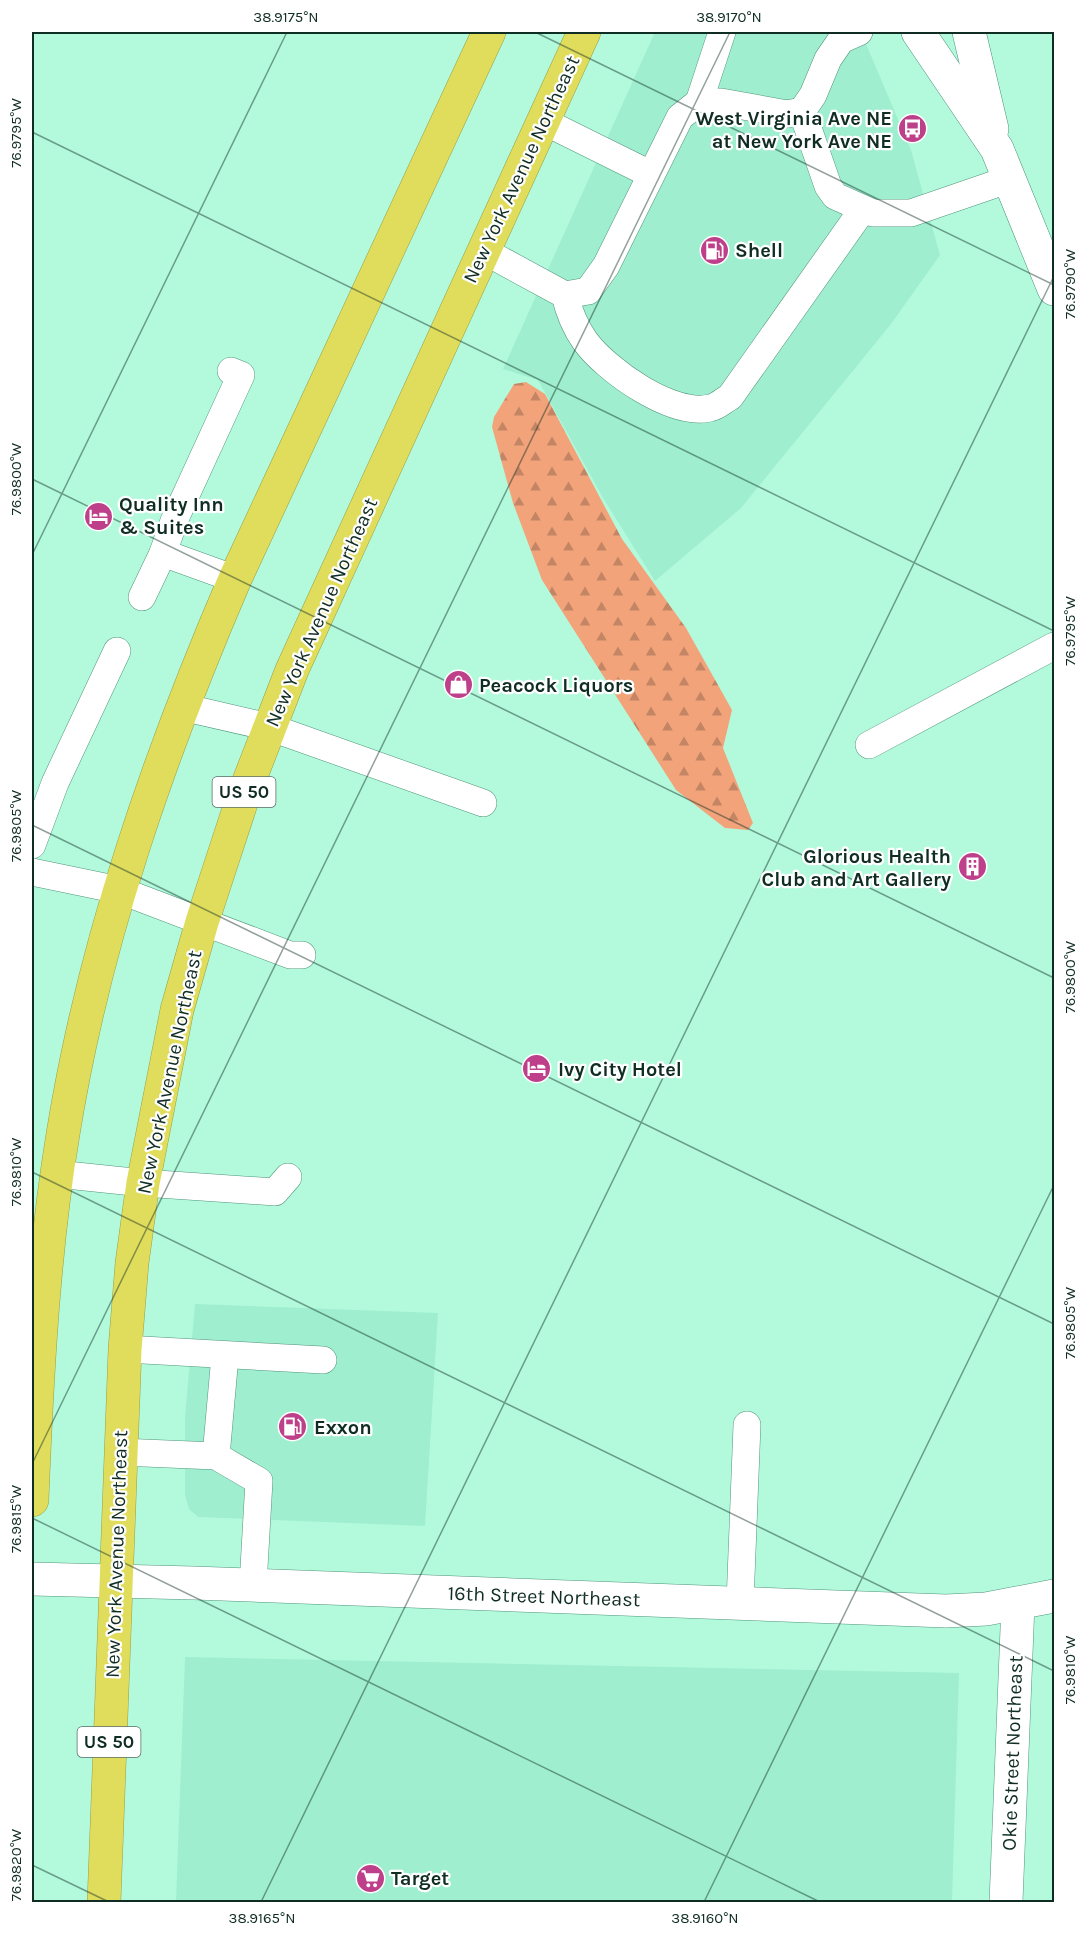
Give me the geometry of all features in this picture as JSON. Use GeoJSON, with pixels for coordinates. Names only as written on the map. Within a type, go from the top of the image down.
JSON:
{"type":"FeatureCollection","features":[{"type":"Feature","properties":{"kind":"highway"},"geometry":{"type":"LineString","coordinates":[[32,1500],[42,1301],[57,1174],[79,1049],[119,890],[153,785],[235,579],[489,32]]}},
{"type":"Feature","properties":{"kind":"highway","name":"New York Avenue Northeast"},"geometry":{"type":"LineString","coordinates":[[104,1902],[124,1349],[132,1263],[144,1183],[177,1010],[202,921],[269,727],[321,606],[584,32]]}},
{"type":"Feature","properties":{"kind":"street"},"geometry":{"type":"LineString","coordinates":[[918,32],[997,148]]}},
{"type":"Feature","properties":{"kind":"street"},"geometry":{"type":"LineString","coordinates":[[969,32],[997,148],[1054,289]]}},
{"type":"Feature","properties":{"kind":"street","name":"16th Street Northeast"},"geometry":{"type":"LineString","coordinates":[[32,1579],[946,1611],[986,1609],[1054,1596]]}},
{"type":"Feature","properties":{"kind":"street","name":"Okie Street Northeast"},"geometry":{"type":"LineString","coordinates":[[1006,1902],[1018,1604]]}},
{"type":"Feature","properties":{"kind":"lane"},"geometry":{"type":"LineString","coordinates":[[484,251],[565,295],[588,291],[606,266],[680,117],[699,102],[722,32]]}},
{"type":"Feature","properties":{"kind":"lane"},"geometry":{"type":"LineString","coordinates":[[699,102],[721,102],[787,114],[802,111],[813,95],[828,59],[841,40],[859,32]]}},
{"type":"Feature","properties":{"kind":"lane"},"geometry":{"type":"LineString","coordinates":[[802,111],[828,186],[835,196],[873,213],[911,213],[1010,179]]}},
{"type":"Feature","properties":{"kind":"lane"},"geometry":{"type":"LineString","coordinates":[[543,121],[650,174]]}},
{"type":"Feature","properties":{"kind":"lane"},"geometry":{"type":"LineString","coordinates":[[565,295],[570,315],[586,342],[617,374],[666,400],[685,407],[711,408],[730,397],[863,209]]}},
{"type":"Feature","properties":{"kind":"lane"},"geometry":{"type":"LineString","coordinates":[[142,597],[163,553],[174,520],[241,375],[231,371]]}},
{"type":"Feature","properties":{"kind":"lane"},"geometry":{"type":"LineString","coordinates":[[163,553],[235,579]]}},
{"type":"Feature","properties":{"kind":"lane"},"geometry":{"type":"LineString","coordinates":[[869,745],[1054,646]]}},
{"type":"Feature","properties":{"kind":"lane"},"geometry":{"type":"LineString","coordinates":[[32,845],[55,783],[117,651]]}},
{"type":"Feature","properties":{"kind":"lane"},"geometry":{"type":"LineString","coordinates":[[183,707],[269,727],[483,803]]}},
{"type":"Feature","properties":{"kind":"lane"},"geometry":{"type":"LineString","coordinates":[[32,872],[119,890],[290,955],[302,955]]}},
{"type":"Feature","properties":{"kind":"lane"},"geometry":{"type":"LineString","coordinates":[[57,1174],[144,1183],[275,1192],[288,1177]]}},
{"type":"Feature","properties":{"kind":"lane"},"geometry":{"type":"LineString","coordinates":[[124,1349],[323,1360]]}},
{"type":"Feature","properties":{"kind":"lane"},"geometry":{"type":"LineString","coordinates":[[216,1456],[225,1356]]}},
{"type":"Feature","properties":{"kind":"lane"},"geometry":{"type":"LineString","coordinates":[[740,1603],[747,1425]]}},
{"type":"Feature","properties":{"kind":"lane"},"geometry":{"type":"LineString","coordinates":[[120,1452],[216,1456],[259,1481],[253,1585]]}},
{"type":"Feature","properties":{"kind":"shaded area"},"geometry":{"type":"Polygon","coordinates":[[[655,32],[861,32],[911,150],[940,255],[891,324],[741,508],[655,581],[603,498],[538,380],[503,369],[655,32]]]}},
{"type":"Feature","properties":{"kind":"shaded area"},"geometry":{"type":"Polygon","coordinates":[[[195,1304],[438,1313],[425,1526],[198,1517],[189,1509],[185,1495],[185,1417],[195,1304]]]}},
{"type":"Feature","properties":{"kind":"shaded area"},"geometry":{"type":"Polygon","coordinates":[[[185,1657],[959,1673],[952,1902],[176,1902],[185,1657]]]}},
{"type":"Feature","properties":{"kind":"green space"},"geometry":{"type":"Polygon","coordinates":[[[526,382],[545,394],[622,539],[686,628],[732,710],[723,748],[753,823],[748,830],[725,828],[676,790],[542,580],[513,503],[492,427],[494,417],[514,384],[526,382]]]}},
{"type":"Feature","properties":{"kind":"place","name":"West Virginia Ave NE at New York Ave NE"},"geometry":{"type":"Point","coordinates":[913,129]}},
{"type":"Feature","properties":{"kind":"place","name":"Shell"},"geometry":{"type":"Point","coordinates":[714,250]}},
{"type":"Feature","properties":{"kind":"place","name":"Quality Inn & Suites"},"geometry":{"type":"Point","coordinates":[98,516]}},
{"type":"Feature","properties":{"kind":"place","name":"Peacock Liquors"},"geometry":{"type":"Point","coordinates":[458,685]}},
{"type":"Feature","properties":{"kind":"place","name":"Glorious Health Club and Art Gallery"},"geometry":{"type":"Point","coordinates":[972,867]}},
{"type":"Feature","properties":{"kind":"place","name":"Ivy City Hotel"},"geometry":{"type":"Point","coordinates":[537,1069]}},
{"type":"Feature","properties":{"kind":"place","name":"Exxon"},"geometry":{"type":"Point","coordinates":[293,1427]}},
{"type":"Feature","properties":{"kind":"place","name":"Target"},"geometry":{"type":"Point","coordinates":[370,1878]}}]}
